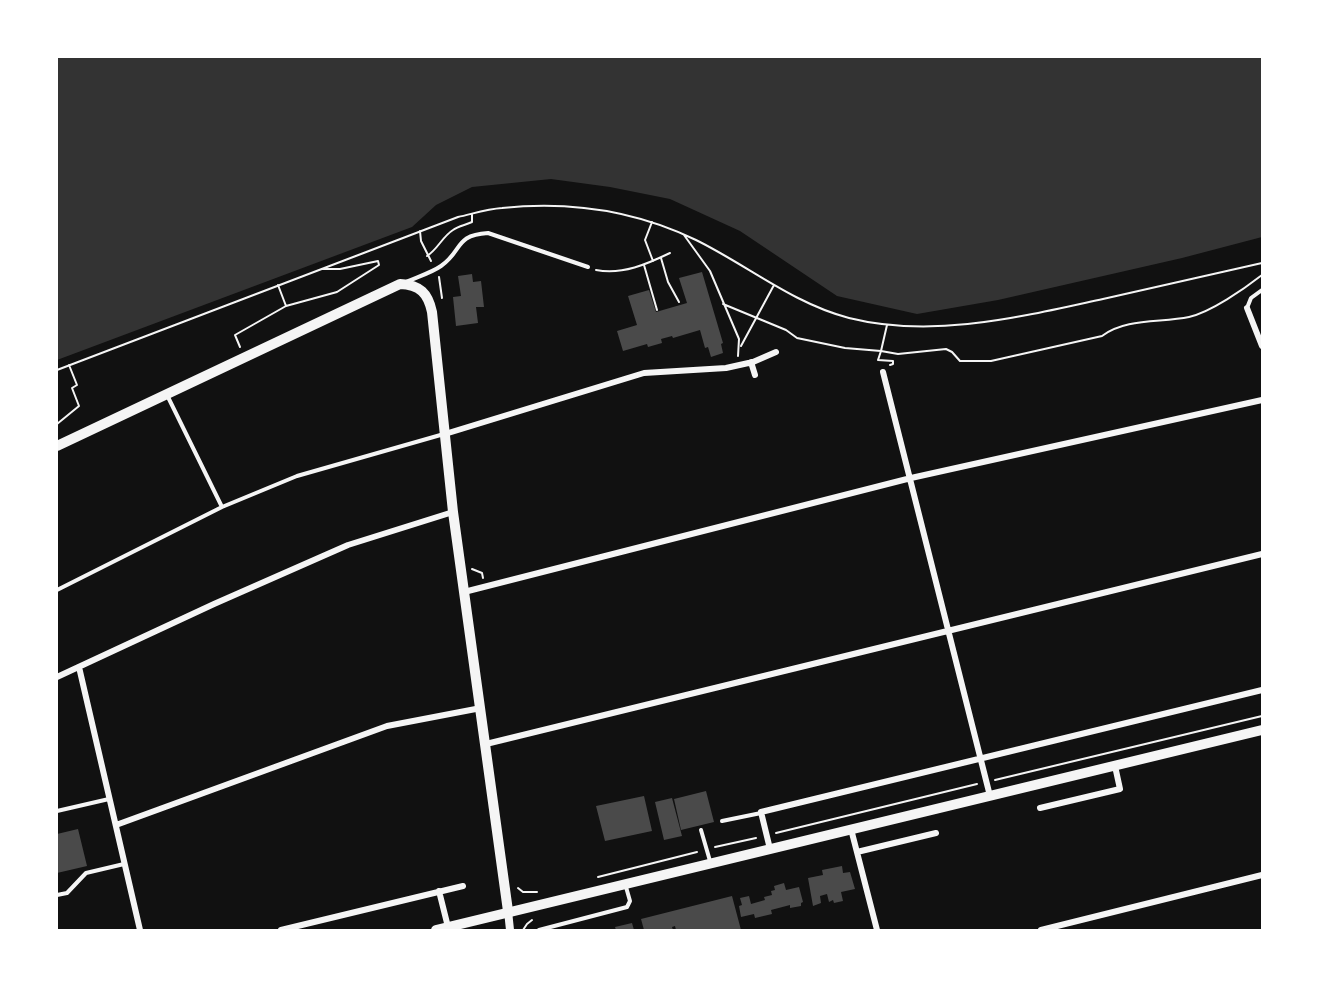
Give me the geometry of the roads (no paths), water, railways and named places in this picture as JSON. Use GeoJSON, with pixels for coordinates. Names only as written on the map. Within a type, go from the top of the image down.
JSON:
{"type":"FeatureCollection","features":[{"type":"Feature","properties":{"kind":"main road"},"geometry":{"type":"LineString","coordinates":[[57,446],[400,284],[412,285],[427,295],[432,312],[453,512],[508,911]]}},
{"type":"Feature","properties":{"kind":"main road"},"geometry":{"type":"LineString","coordinates":[[436,930],[1262,730]]}},
{"type":"Feature","properties":{"kind":"street"},"geometry":{"type":"LineString","coordinates":[[1248,308],[1262,346]]}},
{"type":"Feature","properties":{"kind":"street"},"geometry":{"type":"LineString","coordinates":[[445,434],[644,373],[735,366],[776,352]]}},
{"type":"Feature","properties":{"kind":"street"},"geometry":{"type":"LineString","coordinates":[[751,362],[755,375]]}},
{"type":"Feature","properties":{"kind":"street"},"geometry":{"type":"LineString","coordinates":[[884,372],[990,796]]}},
{"type":"Feature","properties":{"kind":"street"},"geometry":{"type":"LineString","coordinates":[[464,592],[911,478],[1262,400]]}},
{"type":"Feature","properties":{"kind":"street"},"geometry":{"type":"LineString","coordinates":[[57,677],[348,545],[453,512]]}},
{"type":"Feature","properties":{"kind":"street"},"geometry":{"type":"LineString","coordinates":[[486,744],[1262,554]]}},
{"type":"Feature","properties":{"kind":"street"},"geometry":{"type":"LineString","coordinates":[[80,667],[140,930]]}},
{"type":"Feature","properties":{"kind":"street"},"geometry":{"type":"LineString","coordinates":[[770,849],[761,812],[1262,690]]}},
{"type":"Feature","properties":{"kind":"street"},"geometry":{"type":"LineString","coordinates":[[116,825],[387,726],[481,708]]}},
{"type":"Feature","properties":{"kind":"street"},"geometry":{"type":"LineString","coordinates":[[1040,808],[1120,789],[1115,766]]}},
{"type":"Feature","properties":{"kind":"street"},"geometry":{"type":"LineString","coordinates":[[851,830],[877,930]]}},
{"type":"Feature","properties":{"kind":"street"},"geometry":{"type":"LineString","coordinates":[[857,852],[936,833]]}},
{"type":"Feature","properties":{"kind":"street"},"geometry":{"type":"LineString","coordinates":[[1041,930],[1262,875]]}},
{"type":"Feature","properties":{"kind":"street"},"geometry":{"type":"LineString","coordinates":[[281,930],[463,886]]}},
{"type":"Feature","properties":{"kind":"street"},"geometry":{"type":"LineString","coordinates":[[439,891],[448,927]]}},
{"type":"Feature","properties":{"kind":"street"},"geometry":{"type":"LineString","coordinates":[[508,911],[510,930]]}},
{"type":"Feature","properties":{"kind":"lane"},"geometry":{"type":"LineString","coordinates":[[400,284],[435,269],[450,258],[457,246],[474,234],[488,233],[588,267]]}},
{"type":"Feature","properties":{"kind":"lane"},"geometry":{"type":"LineString","coordinates":[[1248,308],[1251,298],[1262,290]]}},
{"type":"Feature","properties":{"kind":"lane"},"geometry":{"type":"LineString","coordinates":[[167,395],[222,507]]}},
{"type":"Feature","properties":{"kind":"lane"},"geometry":{"type":"LineString","coordinates":[[57,590],[222,507],[297,476],[445,434]]}},
{"type":"Feature","properties":{"kind":"lane"},"geometry":{"type":"LineString","coordinates":[[57,811],[110,799]]}},
{"type":"Feature","properties":{"kind":"lane"},"geometry":{"type":"LineString","coordinates":[[722,821],[761,812]]}},
{"type":"Feature","properties":{"kind":"lane"},"geometry":{"type":"LineString","coordinates":[[701,830],[710,863]]}},
{"type":"Feature","properties":{"kind":"lane"},"geometry":{"type":"LineString","coordinates":[[57,895],[67,893],[86,873],[125,864]]}},
{"type":"Feature","properties":{"kind":"lane"},"geometry":{"type":"LineString","coordinates":[[539,930],[627,907],[630,901],[625,884]]}}]}
